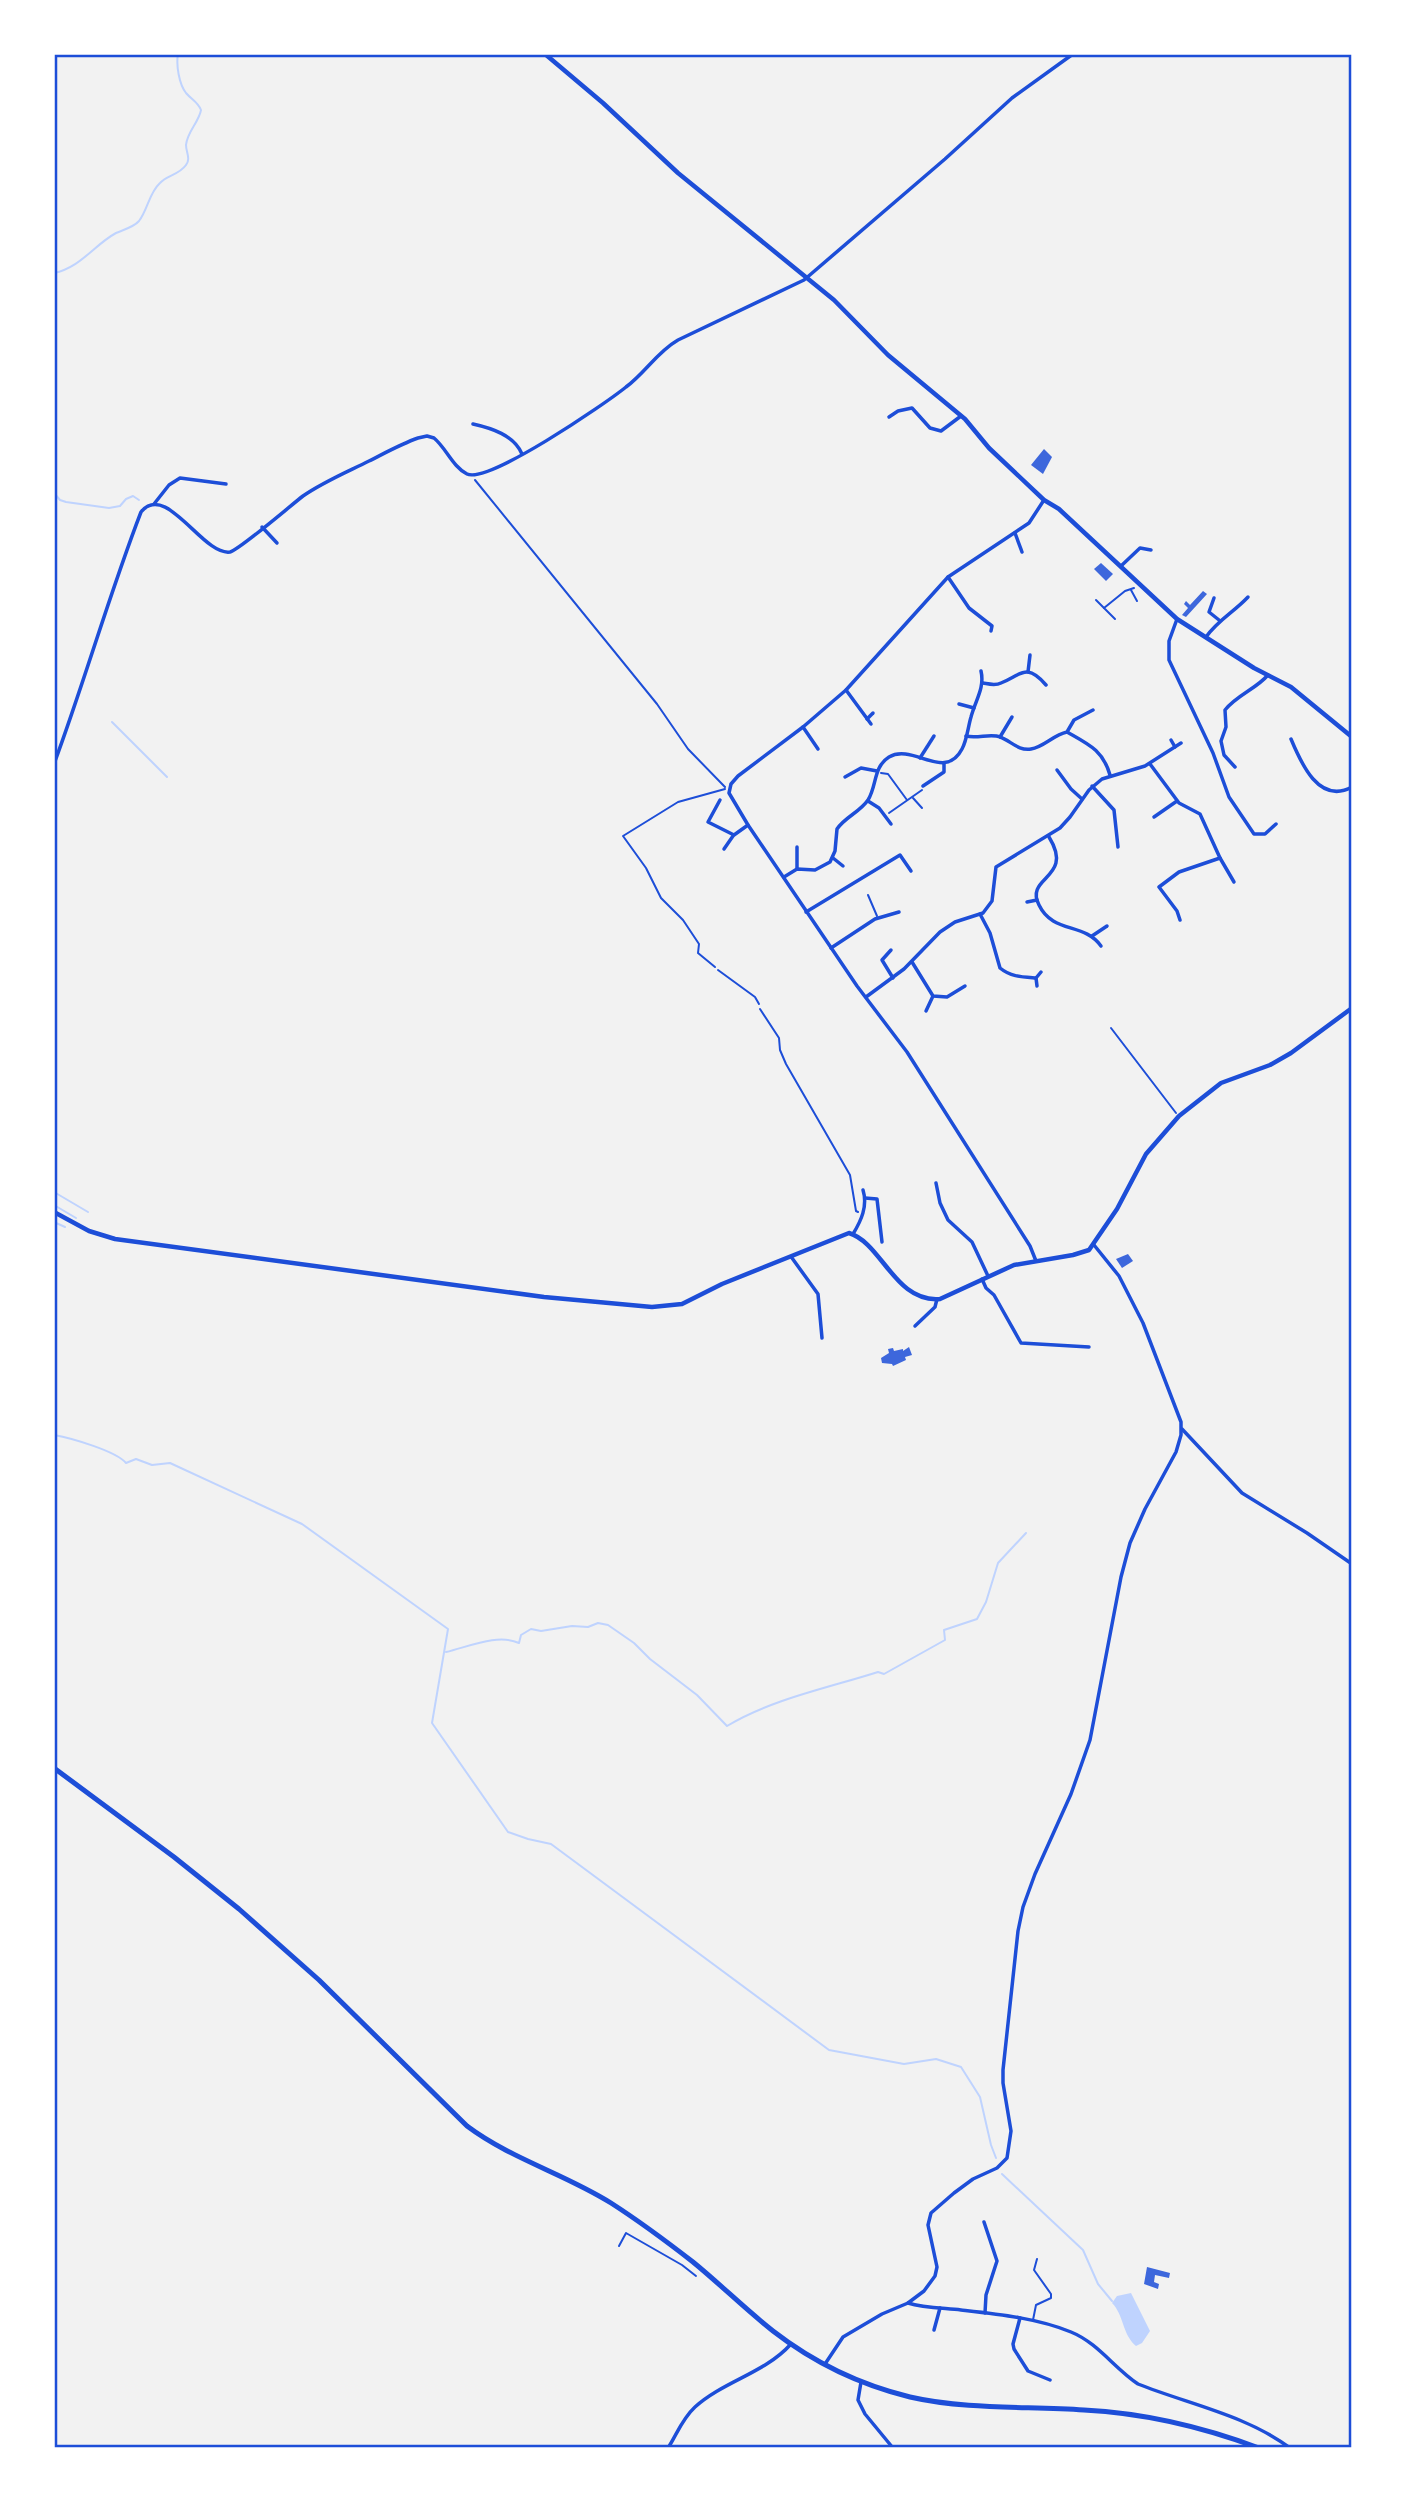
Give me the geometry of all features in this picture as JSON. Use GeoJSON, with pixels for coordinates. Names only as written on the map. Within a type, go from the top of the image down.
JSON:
{"type":"FeatureCollection","features":[{"type":"Feature","properties":{"kind":"main road"},"geometry":{"type":"LineString","coordinates":[[54,1768],[174,1857],[246,1915],[328,1990],[467,2126],[492,2143],[596,2194],[708,2274],[761,2322],[825,2364],[861,2381],[943,2403],[1131,2415],[1200,2429],[1259,2448]]}},
{"type":"Feature","properties":{"kind":"street"},"geometry":{"type":"LineString","coordinates":[[545,54],[678,173],[841,306],[888,355],[961,416],[1044,500],[1059,509],[1177,619],[1205,639],[1308,699],[1352,737]]}},
{"type":"Feature","properties":{"kind":"street"},"geometry":{"type":"LineString","coordinates":[[155,504],[167,509],[208,543],[223,551],[239,548],[262,527],[318,487],[418,438],[434,438],[462,470],[472,475],[486,473],[569,427],[626,387],[659,354],[678,340],[798,284],[946,159],[1012,98],[1073,54]]}},
{"type":"Feature","properties":{"kind":"street"},"geometry":{"type":"LineString","coordinates":[[889,417],[898,411],[912,408],[932,430],[941,431],[961,416]]}},
{"type":"Feature","properties":{"kind":"street"},"geometry":{"type":"LineString","coordinates":[[473,424],[491,429],[514,441],[522,454]]}},
{"type":"Feature","properties":{"kind":"street"},"geometry":{"type":"LineString","coordinates":[[54,764],[102,618],[143,509],[155,504],[169,485],[180,478],[226,484]]}},
{"type":"Feature","properties":{"kind":"street"},"geometry":{"type":"LineString","coordinates":[[1037,1261],[907,1052],[865,998],[806,912],[729,796],[729,788],[738,776],[803,727],[846,690],[948,577],[1030,523],[1044,500]]}},
{"type":"Feature","properties":{"kind":"street"},"geometry":{"type":"LineString","coordinates":[[262,527],[277,543]]}},
{"type":"Feature","properties":{"kind":"street"},"geometry":{"type":"LineString","coordinates":[[1014,533],[1022,552]]}},
{"type":"Feature","properties":{"kind":"street"},"geometry":{"type":"LineString","coordinates":[[1121,566],[1140,548],[1151,550]]}},
{"type":"Feature","properties":{"kind":"street"},"geometry":{"type":"LineString","coordinates":[[948,577],[969,607],[992,626],[991,631]]}},
{"type":"Feature","properties":{"kind":"street"},"geometry":{"type":"LineString","coordinates":[[1205,639],[1219,620],[1230,616],[1248,597]]}},
{"type":"Feature","properties":{"kind":"street"},"geometry":{"type":"LineString","coordinates":[[1214,598],[1209,612],[1219,620]]}},
{"type":"Feature","properties":{"kind":"street"},"geometry":{"type":"LineString","coordinates":[[1177,619],[1169,642],[1169,660],[1213,753],[1229,797],[1254,834],[1265,834],[1276,824]]}},
{"type":"Feature","properties":{"kind":"street"},"geometry":{"type":"LineString","coordinates":[[1028,672],[1030,656]]}},
{"type":"Feature","properties":{"kind":"street"},"geometry":{"type":"LineString","coordinates":[[783,877],[797,869],[818,869],[833,858],[838,827],[868,801],[877,772],[886,759],[898,754],[933,763],[944,763],[960,753],[983,683],[981,671]]}},
{"type":"Feature","properties":{"kind":"street"},"geometry":{"type":"LineString","coordinates":[[983,683],[996,685],[1017,673],[1028,672],[1046,685]]}},
{"type":"Feature","properties":{"kind":"street"},"geometry":{"type":"LineString","coordinates":[[1236,767],[1224,755],[1222,741],[1226,727],[1225,710],[1237,697],[1261,684],[1268,675]]}},
{"type":"Feature","properties":{"kind":"street"},"geometry":{"type":"LineString","coordinates":[[846,690],[871,724]]}},
{"type":"Feature","properties":{"kind":"street"},"geometry":{"type":"LineString","coordinates":[[959,704],[974,708]]}},
{"type":"Feature","properties":{"kind":"street"},"geometry":{"type":"LineString","coordinates":[[966,736],[1000,737],[1020,749],[1031,750],[1067,732],[1074,720],[1093,710]]}},
{"type":"Feature","properties":{"kind":"street"},"geometry":{"type":"LineString","coordinates":[[867,719],[873,713]]}},
{"type":"Feature","properties":{"kind":"street"},"geometry":{"type":"LineString","coordinates":[[1000,737],[1012,717]]}},
{"type":"Feature","properties":{"kind":"street"},"geometry":{"type":"LineString","coordinates":[[803,727],[818,749]]}},
{"type":"Feature","properties":{"kind":"street"},"geometry":{"type":"LineString","coordinates":[[1067,732],[1096,749],[1107,762],[1110,775]]}},
{"type":"Feature","properties":{"kind":"street"},"geometry":{"type":"LineString","coordinates":[[919,758],[934,736]]}},
{"type":"Feature","properties":{"kind":"street"},"geometry":{"type":"LineString","coordinates":[[1291,739],[1312,778],[1321,788],[1335,792],[1352,788]]}},
{"type":"Feature","properties":{"kind":"street"},"geometry":{"type":"LineString","coordinates":[[1171,740],[1175,747]]}},
{"type":"Feature","properties":{"kind":"street"},"geometry":{"type":"LineString","coordinates":[[865,998],[912,962],[940,932],[957,921],[980,915],[992,901],[996,867],[1065,823],[1092,786],[1110,775],[1150,764],[1181,743]]}},
{"type":"Feature","properties":{"kind":"street"},"geometry":{"type":"LineString","coordinates":[[923,786],[944,772],[944,763]]}},
{"type":"Feature","properties":{"kind":"street"},"geometry":{"type":"LineString","coordinates":[[1150,764],[1177,801],[1202,817],[1234,883]]}},
{"type":"Feature","properties":{"kind":"street"},"geometry":{"type":"LineString","coordinates":[[845,777],[860,768],[877,772]]}},
{"type":"Feature","properties":{"kind":"street"},"geometry":{"type":"LineString","coordinates":[[1057,770],[1073,792],[1082,799]]}},
{"type":"Feature","properties":{"kind":"street"},"geometry":{"type":"LineString","coordinates":[[1056,779],[1061,776]]}},
{"type":"Feature","properties":{"kind":"street"},"geometry":{"type":"LineString","coordinates":[[1092,786],[1114,810],[1118,847]]}},
{"type":"Feature","properties":{"kind":"street"},"geometry":{"type":"LineString","coordinates":[[720,800],[708,822],[734,835]]}},
{"type":"Feature","properties":{"kind":"street"},"geometry":{"type":"LineString","coordinates":[[868,801],[879,808],[891,824]]}},
{"type":"Feature","properties":{"kind":"street"},"geometry":{"type":"LineString","coordinates":[[1154,817],[1177,801]]}},
{"type":"Feature","properties":{"kind":"street"},"geometry":{"type":"LineString","coordinates":[[724,849],[734,835],[748,825]]}},
{"type":"Feature","properties":{"kind":"street"},"geometry":{"type":"LineString","coordinates":[[1037,902],[1040,884],[1057,862],[1057,852],[1048,836]]}},
{"type":"Feature","properties":{"kind":"street"},"geometry":{"type":"LineString","coordinates":[[797,846],[797,869]]}},
{"type":"Feature","properties":{"kind":"street"},"geometry":{"type":"LineString","coordinates":[[806,912],[900,855],[911,871]]}},
{"type":"Feature","properties":{"kind":"street"},"geometry":{"type":"LineString","coordinates":[[833,858],[843,866]]}},
{"type":"Feature","properties":{"kind":"street"},"geometry":{"type":"LineString","coordinates":[[1154,891],[1174,874],[1220,858]]}},
{"type":"Feature","properties":{"kind":"street"},"geometry":{"type":"LineString","coordinates":[[1159,887],[1177,911],[1180,920]]}},
{"type":"Feature","properties":{"kind":"street"},"geometry":{"type":"LineString","coordinates":[[1027,902],[1037,902],[1054,922],[1092,936],[1101,946]]}},
{"type":"Feature","properties":{"kind":"street"},"geometry":{"type":"LineString","coordinates":[[831,948],[878,917],[899,912]]}},
{"type":"Feature","properties":{"kind":"street"},"geometry":{"type":"LineString","coordinates":[[980,915],[990,933],[1000,968],[1011,975],[1036,978]]}},
{"type":"Feature","properties":{"kind":"street"},"geometry":{"type":"LineString","coordinates":[[1092,936],[1107,926]]}},
{"type":"Feature","properties":{"kind":"street"},"geometry":{"type":"LineString","coordinates":[[891,950],[882,960],[893,978]]}},
{"type":"Feature","properties":{"kind":"street"},"geometry":{"type":"LineString","coordinates":[[912,962],[933,996]]}},
{"type":"Feature","properties":{"kind":"street"},"geometry":{"type":"LineString","coordinates":[[1037,986],[1036,978],[1041,972]]}},
{"type":"Feature","properties":{"kind":"street"},"geometry":{"type":"LineString","coordinates":[[933,996],[947,997],[965,986]]}},
{"type":"Feature","properties":{"kind":"street"},"geometry":{"type":"LineString","coordinates":[[926,1011],[933,996]]}},
{"type":"Feature","properties":{"kind":"street"},"geometry":{"type":"LineString","coordinates":[[54,1212],[89,1231],[116,1239],[576,1301],[643,1307],[677,1305],[839,1236],[852,1234],[911,1292],[928,1299],[937,1299],[1014,1265],[1089,1250],[1128,1189],[1146,1154],[1179,1116],[1221,1083],[1270,1065],[1291,1053],[1352,1008]]}},
{"type":"Feature","properties":{"kind":"street"},"geometry":{"type":"LineString","coordinates":[[936,1184],[940,1203],[948,1220],[972,1242],[988,1276]]}},
{"type":"Feature","properties":{"kind":"street"},"geometry":{"type":"LineString","coordinates":[[852,1234],[863,1214],[863,1191]]}},
{"type":"Feature","properties":{"kind":"street"},"geometry":{"type":"LineString","coordinates":[[865,1198],[877,1199],[882,1242]]}},
{"type":"Feature","properties":{"kind":"street"},"geometry":{"type":"LineString","coordinates":[[1094,1245],[1119,1276],[1143,1323],[1182,1429],[1242,1493],[1352,1564]]}},
{"type":"Feature","properties":{"kind":"street"},"geometry":{"type":"LineString","coordinates":[[792,1258],[818,1294],[822,1338]]}},
{"type":"Feature","properties":{"kind":"street"},"geometry":{"type":"LineString","coordinates":[[982,1279],[986,1288],[994,1295],[1019,1341],[1025,1344],[1089,1347]]}},
{"type":"Feature","properties":{"kind":"street"},"geometry":{"type":"LineString","coordinates":[[915,1326],[935,1307],[937,1299]]}},
{"type":"Feature","properties":{"kind":"street"},"geometry":{"type":"LineString","coordinates":[[825,2364],[843,2337],[923,2291],[936,2272],[936,2254],[928,2225],[931,2213],[967,2183],[1000,2165],[1009,2151],[1011,2131],[1003,2070],[1020,1919],[1035,1874],[1071,1794],[1090,1740],[1130,1543],[1176,1452],[1182,1429]]}},
{"type":"Feature","properties":{"kind":"street"},"geometry":{"type":"LineString","coordinates":[[984,2222],[997,2262],[986,2295],[985,2313]]}},
{"type":"Feature","properties":{"kind":"street"},"geometry":{"type":"LineString","coordinates":[[908,2302],[1033,2321],[1063,2329],[1083,2338],[1138,2384],[1241,2423],[1290,2448]]}},
{"type":"Feature","properties":{"kind":"street"},"geometry":{"type":"LineString","coordinates":[[934,2330],[940,2308]]}},
{"type":"Feature","properties":{"kind":"street"},"geometry":{"type":"LineString","coordinates":[[1020,2319],[1013,2347],[1028,2371],[1051,2379]]}},
{"type":"Feature","properties":{"kind":"street"},"geometry":{"type":"LineString","coordinates":[[668,2448],[680,2425],[699,2404],[759,2369],[792,2344]]}},
{"type":"Feature","properties":{"kind":"street"},"geometry":{"type":"LineString","coordinates":[[1043,2377],[1044,2370]]}},
{"type":"Feature","properties":{"kind":"street"},"geometry":{"type":"LineString","coordinates":[[861,2381],[858,2400],[865,2414],[893,2448]]}},
{"type":"Feature","properties":{"kind":"lane"},"geometry":{"type":"LineString","coordinates":[[868,895],[878,917]]}},
{"type":"Feature","properties":{"kind":"lane"},"geometry":{"type":"LineString","coordinates":[[718,970],[759,1004]]}},
{"type":"Feature","properties":{"kind":"lane"},"geometry":{"type":"LineString","coordinates":[[619,2246],[626,2233],[696,2276]]}},
{"type":"Feature","properties":{"kind":"lane"},"geometry":{"type":"LineString","coordinates":[[659,2251],[666,2242]]}},
{"type":"Feature","properties":{"kind":"lane"},"geometry":{"type":"LineString","coordinates":[[1033,2321],[1034,2307],[1051,2298],[1034,2270],[1037,2259]]}},
{"type":"Feature","properties":{"kind":"path"},"geometry":{"type":"LineString","coordinates":[[472,475],[482,491],[664,713],[688,749],[721,785],[729,788]]}},
{"type":"Feature","properties":{"kind":"path"},"geometry":{"type":"LineString","coordinates":[[1104,608],[1140,583]]}},
{"type":"Feature","properties":{"kind":"path"},"geometry":{"type":"LineString","coordinates":[[1130,589],[1137,601]]}},
{"type":"Feature","properties":{"kind":"path"},"geometry":{"type":"LineString","coordinates":[[1096,600],[1115,619]]}},
{"type":"Feature","properties":{"kind":"path"},"geometry":{"type":"LineString","coordinates":[[877,772],[888,774],[907,800]]}},
{"type":"Feature","properties":{"kind":"path"},"geometry":{"type":"LineString","coordinates":[[885,816],[923,790],[923,786]]}},
{"type":"Feature","properties":{"kind":"path"},"geometry":{"type":"LineString","coordinates":[[718,970],[698,953],[699,944],[682,920],[661,898],[646,868],[623,836],[678,802],[729,788]]}},
{"type":"Feature","properties":{"kind":"path"},"geometry":{"type":"LineString","coordinates":[[912,797],[922,808]]}},
{"type":"Feature","properties":{"kind":"path"},"geometry":{"type":"LineString","coordinates":[[759,1004],[779,1038],[780,1050],[786,1064],[850,1175],[856,1211],[863,1214]]}},
{"type":"Feature","properties":{"kind":"path"},"geometry":{"type":"LineString","coordinates":[[1111,1028],[1179,1116]]}},
{"type":"Feature","properties":{"kind":"water"},"geometry":{"type":"Polygon","coordinates":[[[1131,2293],[1150,2331],[1142,2343],[1136,2346],[1128,2336],[1112,2303],[1117,2296],[1131,2293]]]}},
{"type":"Feature","properties":{"kind":"building"},"geometry":{"type":"Polygon","coordinates":[[[1044,449],[1052,457],[1043,474],[1031,465],[1044,449]]]}},
{"type":"Feature","properties":{"kind":"building"},"geometry":{"type":"Polygon","coordinates":[[[1101,563],[1113,574],[1106,581],[1094,569],[1101,563]]]}},
{"type":"Feature","properties":{"kind":"building"},"geometry":{"type":"Polygon","coordinates":[[[1203,591],[1207,594],[1186,617],[1182,615],[1188,608],[1184,604],[1186,601],[1190,605],[1203,591]]]}},
{"type":"Feature","properties":{"kind":"building"},"geometry":{"type":"Polygon","coordinates":[[[1128,1254],[1133,1261],[1122,1268],[1116,1259],[1128,1254]]]}},
{"type":"Feature","properties":{"kind":"building"},"geometry":{"type":"Polygon","coordinates":[[[909,1347],[912,1355],[905,1357],[906,1360],[893,1366],[882,1363],[881,1358],[889,1353],[888,1349],[903,1351],[909,1347]]]}},
{"type":"Feature","properties":{"kind":"building"},"geometry":{"type":"Polygon","coordinates":[[[1147,2267],[1170,2273],[1169,2278],[1155,2275],[1154,2282],[1159,2284],[1158,2289],[1144,2284],[1147,2267]]]}},
{"type":"Feature","properties":{"kind":"waterway"},"geometry":{"type":"LineString","coordinates":[[54,273],[72,266],[108,238],[137,223],[156,187],[187,163],[187,140],[201,110],[182,85],[178,54]]}},
{"type":"Feature","properties":{"kind":"waterway"},"geometry":{"type":"LineString","coordinates":[[54,493],[66,502],[109,508],[120,506],[133,496],[139,500]]}},
{"type":"Feature","properties":{"kind":"waterway"},"geometry":{"type":"LineString","coordinates":[[112,722],[167,777]]}},
{"type":"Feature","properties":{"kind":"waterway"},"geometry":{"type":"LineString","coordinates":[[54,1192],[88,1212]]}},
{"type":"Feature","properties":{"kind":"waterway"},"geometry":{"type":"LineString","coordinates":[[54,1205],[76,1218]]}},
{"type":"Feature","properties":{"kind":"waterway"},"geometry":{"type":"LineString","coordinates":[[54,1222],[65,1227]]}},
{"type":"Feature","properties":{"kind":"waterway"},"geometry":{"type":"LineString","coordinates":[[54,1435],[103,1450],[126,1463],[136,1459],[152,1465],[170,1463],[302,1524],[448,1629],[432,1723],[508,1832],[551,1844],[829,2050],[904,2064],[936,2059],[961,2067],[980,2097],[996,2158]]}},
{"type":"Feature","properties":{"kind":"waterway"},"geometry":{"type":"LineString","coordinates":[[446,1652],[492,1640],[519,1643],[521,1635],[531,1629],[541,1631],[572,1626],[588,1627],[598,1623],[608,1625],[697,1695],[727,1726],[763,1708],[801,1695],[878,1672],[884,1674],[945,1640],[944,1630],[977,1619],[986,1602],[998,1563],[1026,1533]]}},
{"type":"Feature","properties":{"kind":"waterway"},"geometry":{"type":"LineString","coordinates":[[1002,2174],[1083,2250],[1098,2284],[1112,2301]]}}]}
